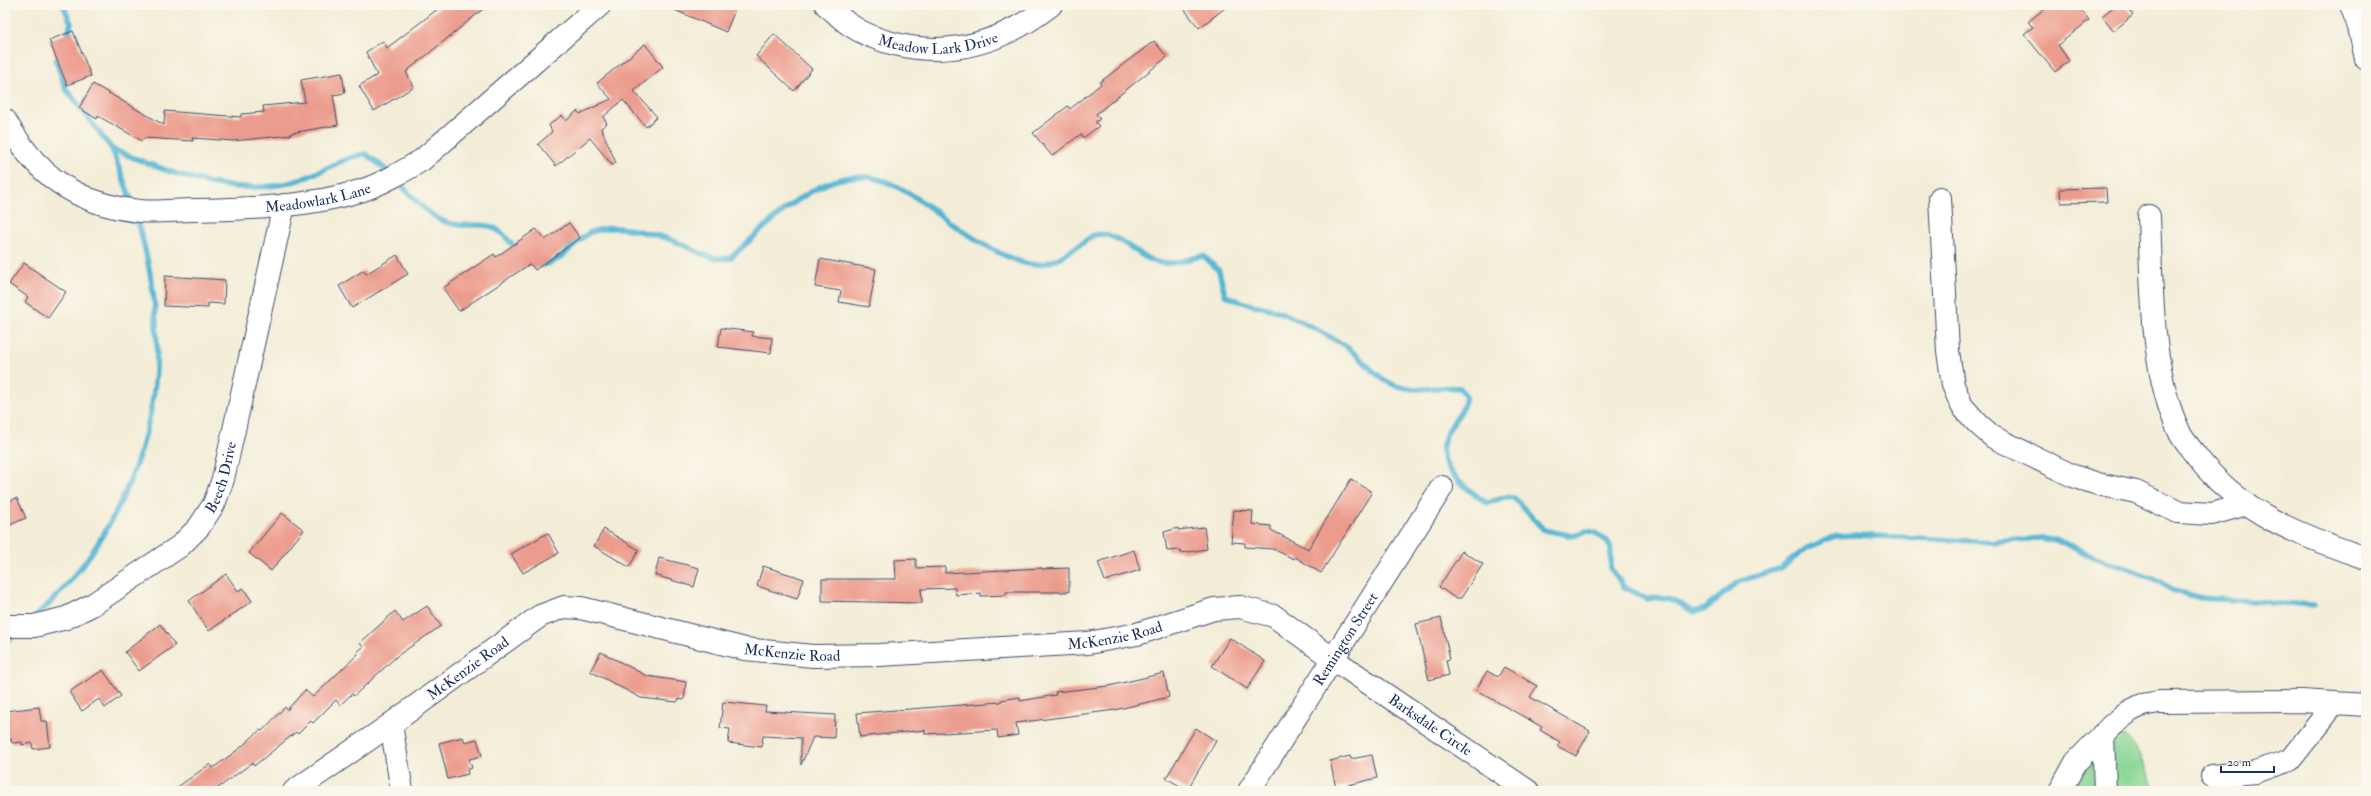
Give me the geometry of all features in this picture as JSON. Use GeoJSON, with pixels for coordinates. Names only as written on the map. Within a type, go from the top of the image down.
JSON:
{"type":"FeatureCollection","features":[{"type":"Feature","properties":{"kind":"street","name":"Meadowlark Lane"},"geometry":{"type":"LineString","coordinates":[[5,120],[20,147],[45,173],[76,193],[107,206],[141,211],[240,209],[330,199],[361,191],[394,176],[422,160],[600,5]]}},
{"type":"Feature","properties":{"kind":"street","name":"Meadow Lark Drive"},"geometry":{"type":"LineString","coordinates":[[826,5],[850,25],[880,40],[913,48],[944,50],[978,45],[1009,33],[1051,5]]}},
{"type":"Feature","properties":{"kind":"street"},"geometry":{"type":"LineString","coordinates":[[2351,5],[2359,27],[2366,59]]}},
{"type":"Feature","properties":{"kind":"street"},"geometry":{"type":"LineString","coordinates":[[1940,198],[1948,351],[1953,385],[1962,406],[1978,424],[1993,437],[2073,476],[2098,484],[2136,492],[2178,512],[2212,514],[2247,504]]}},
{"type":"Feature","properties":{"kind":"street","name":"Beech Drive"},"geometry":{"type":"LineString","coordinates":[[5,626],[34,626],[66,618],[92,606],[180,546],[199,527],[214,504],[223,479],[284,205]]}},
{"type":"Feature","properties":{"kind":"street"},"geometry":{"type":"LineString","coordinates":[[2149,216],[2154,325],[2171,412],[2179,432],[2204,466],[2227,491],[2270,520],[2317,542],[2366,558]]}},
{"type":"Feature","properties":{"kind":"street","name":"Remington Street"},"geometry":{"type":"LineString","coordinates":[[1249,791],[1442,487]]}},
{"type":"Feature","properties":{"kind":"street","name":"McKenzie Road"},"geometry":{"type":"LineString","coordinates":[[294,791],[391,724],[540,616],[564,607],[581,608],[745,649],[813,656],[880,655],[1088,643],[1137,634],[1214,609],[1240,607],[1274,616],[1333,659]]}},
{"type":"Feature","properties":{"kind":"street","name":"Barksdale Circle"},"geometry":{"type":"LineString","coordinates":[[1333,659],[1528,791]]}},
{"type":"Feature","properties":{"kind":"street"},"geometry":{"type":"LineString","coordinates":[[2060,791],[2076,762],[2103,734],[2130,711],[2142,705],[2159,702],[2302,701],[2366,705]]}},
{"type":"Feature","properties":{"kind":"street"},"geometry":{"type":"LineString","coordinates":[[2212,776],[2255,772],[2290,760],[2335,703]]}},
{"type":"Feature","properties":{"kind":"street"},"geometry":{"type":"LineString","coordinates":[[391,724],[402,791]]}},
{"type":"Feature","properties":{"kind":"street"},"geometry":{"type":"LineString","coordinates":[[2103,734],[2105,791]]}},
{"type":"Feature","properties":{"kind":"green space"},"geometry":{"type":"Polygon","coordinates":[[[2114,736],[2126,737],[2135,747],[2157,791],[2040,791],[2068,767],[2114,736]]]}},
{"type":"Feature","properties":{"kind":"building"},"geometry":{"type":"Polygon","coordinates":[[[443,5],[488,5],[406,72],[414,87],[374,111],[359,86],[377,75],[366,52],[383,41],[387,48],[443,5]]]}},
{"type":"Feature","properties":{"kind":"building"},"geometry":{"type":"Polygon","coordinates":[[[663,5],[737,5],[726,32],[663,5]]]}},
{"type":"Feature","properties":{"kind":"building"},"geometry":{"type":"Polygon","coordinates":[[[1181,5],[1229,5],[1199,28],[1181,5]]]}},
{"type":"Feature","properties":{"kind":"building"},"geometry":{"type":"Polygon","coordinates":[[[2049,5],[2077,5],[2089,20],[2058,45],[2069,61],[2055,72],[2024,34],[2033,27],[2028,22],[2049,5]]]}},
{"type":"Feature","properties":{"kind":"building"},"geometry":{"type":"Polygon","coordinates":[[[2116,5],[2125,5],[2133,15],[2114,31],[2102,16],[2116,5]]]}},
{"type":"Feature","properties":{"kind":"building"},"geometry":{"type":"Polygon","coordinates":[[[73,31],[91,76],[67,85],[49,40],[73,31]]]}},
{"type":"Feature","properties":{"kind":"building"},"geometry":{"type":"Polygon","coordinates":[[[774,34],[812,69],[794,91],[756,56],[774,34]]]}},
{"type":"Feature","properties":{"kind":"building"},"geometry":{"type":"Polygon","coordinates":[[[1154,41],[1167,57],[1096,114],[1100,119],[1095,122],[1099,126],[1083,138],[1081,134],[1052,156],[1033,133],[1068,106],[1070,109],[1101,84],[1100,82],[1154,41]]]}},
{"type":"Feature","properties":{"kind":"building"},"geometry":{"type":"Polygon","coordinates":[[[645,44],[663,67],[634,91],[657,117],[646,127],[623,100],[603,117],[607,123],[601,128],[616,163],[612,165],[590,138],[556,166],[538,144],[552,132],[549,125],[562,115],[566,121],[577,111],[580,114],[611,99],[597,83],[645,44]]]}},
{"type":"Feature","properties":{"kind":"building"},"geometry":{"type":"Polygon","coordinates":[[[342,73],[345,93],[333,95],[338,125],[291,133],[291,135],[233,141],[192,138],[193,141],[144,138],[142,141],[98,116],[97,119],[79,108],[93,84],[164,125],[165,111],[241,117],[241,114],[264,112],[263,106],[305,102],[301,80],[342,73]]]}},
{"type":"Feature","properties":{"kind":"building"},"geometry":{"type":"Polygon","coordinates":[[[2106,188],[2107,202],[2061,203],[2060,189],[2106,188]]]}},
{"type":"Feature","properties":{"kind":"building"},"geometry":{"type":"Polygon","coordinates":[[[569,223],[580,238],[535,270],[530,264],[459,311],[443,288],[494,254],[496,257],[536,229],[545,240],[569,223]]]}},
{"type":"Feature","properties":{"kind":"building"},"geometry":{"type":"Polygon","coordinates":[[[397,255],[408,274],[352,308],[339,286],[364,270],[366,274],[397,255]]]}},
{"type":"Feature","properties":{"kind":"building"},"geometry":{"type":"Polygon","coordinates":[[[820,259],[876,269],[869,307],[839,302],[841,291],[815,287],[820,259]]]}},
{"type":"Feature","properties":{"kind":"building"},"geometry":{"type":"Polygon","coordinates":[[[24,263],[66,292],[48,318],[25,302],[28,297],[9,284],[24,263]]]}},
{"type":"Feature","properties":{"kind":"building"},"geometry":{"type":"Polygon","coordinates":[[[165,276],[225,280],[224,304],[208,303],[208,308],[164,306],[165,276]]]}},
{"type":"Feature","properties":{"kind":"building"},"geometry":{"type":"Polygon","coordinates":[[[721,328],[753,332],[752,336],[772,338],[771,353],[718,347],[721,328]]]}},
{"type":"Feature","properties":{"kind":"building"},"geometry":{"type":"Polygon","coordinates":[[[1351,479],[1372,492],[1321,573],[1295,557],[1294,559],[1273,549],[1245,547],[1245,543],[1231,542],[1234,510],[1253,511],[1252,524],[1271,526],[1271,530],[1308,549],[1351,479]]]}},
{"type":"Feature","properties":{"kind":"building"},"geometry":{"type":"Polygon","coordinates":[[[17,498],[26,518],[5,527],[5,503],[17,498]]]}},
{"type":"Feature","properties":{"kind":"building"},"geometry":{"type":"Polygon","coordinates":[[[282,513],[304,530],[271,571],[249,553],[282,513]]]}},
{"type":"Feature","properties":{"kind":"building"},"geometry":{"type":"Polygon","coordinates":[[[1204,527],[1207,549],[1181,553],[1180,550],[1167,551],[1164,532],[1178,528],[1178,530],[1204,527]]]}},
{"type":"Feature","properties":{"kind":"building"},"geometry":{"type":"Polygon","coordinates":[[[604,529],[639,550],[629,567],[594,546],[604,529]]]}},
{"type":"Feature","properties":{"kind":"building"},"geometry":{"type":"Polygon","coordinates":[[[548,533],[559,553],[523,573],[511,554],[548,533]]]}},
{"type":"Feature","properties":{"kind":"building"},"geometry":{"type":"Polygon","coordinates":[[[1134,550],[1140,570],[1105,581],[1098,562],[1134,550]]]}},
{"type":"Feature","properties":{"kind":"building"},"geometry":{"type":"Polygon","coordinates":[[[1462,551],[1483,564],[1461,598],[1455,598],[1439,587],[1462,551]]]}},
{"type":"Feature","properties":{"kind":"building"},"geometry":{"type":"Polygon","coordinates":[[[659,558],[699,568],[694,587],[655,575],[659,558]]]}},
{"type":"Feature","properties":{"kind":"building"},"geometry":{"type":"Polygon","coordinates":[[[916,559],[916,568],[945,567],[945,573],[1069,568],[1069,592],[1006,592],[1006,595],[981,596],[981,593],[956,595],[955,588],[921,589],[922,603],[822,601],[822,579],[896,579],[895,560],[916,559]]]}},
{"type":"Feature","properties":{"kind":"building"},"geometry":{"type":"Polygon","coordinates":[[[763,566],[804,579],[797,599],[757,586],[763,566]]]}},
{"type":"Feature","properties":{"kind":"building"},"geometry":{"type":"Polygon","coordinates":[[[226,574],[238,591],[243,588],[252,601],[209,631],[189,601],[226,574]]]}},
{"type":"Feature","properties":{"kind":"building"},"geometry":{"type":"Polygon","coordinates":[[[427,606],[441,626],[397,656],[354,696],[352,694],[340,705],[336,700],[313,723],[311,721],[298,734],[296,732],[254,766],[252,763],[214,791],[172,791],[210,764],[213,768],[240,748],[260,730],[262,731],[285,707],[287,710],[305,690],[313,697],[358,654],[356,653],[363,647],[360,643],[395,611],[403,622],[427,606]]]}},
{"type":"Feature","properties":{"kind":"building"},"geometry":{"type":"Polygon","coordinates":[[[1441,618],[1450,659],[1446,660],[1449,675],[1429,680],[1416,624],[1441,618]]]}},
{"type":"Feature","properties":{"kind":"building"},"geometry":{"type":"Polygon","coordinates":[[[160,624],[175,645],[139,671],[125,652],[160,624]]]}},
{"type":"Feature","properties":{"kind":"building"},"geometry":{"type":"Polygon","coordinates":[[[1230,638],[1265,661],[1247,689],[1212,666],[1230,638]]]}},
{"type":"Feature","properties":{"kind":"building"},"geometry":{"type":"Polygon","coordinates":[[[601,652],[647,676],[686,682],[684,700],[679,699],[677,702],[641,698],[590,671],[601,652]]]}},
{"type":"Feature","properties":{"kind":"building"},"geometry":{"type":"Polygon","coordinates":[[[1504,667],[1537,686],[1530,697],[1590,731],[1576,756],[1557,746],[1560,742],[1540,730],[1542,727],[1476,690],[1487,671],[1498,677],[1504,667]]]}},
{"type":"Feature","properties":{"kind":"building"},"geometry":{"type":"Polygon","coordinates":[[[103,670],[121,696],[105,708],[99,699],[82,711],[69,692],[103,670]]]}},
{"type":"Feature","properties":{"kind":"building"},"geometry":{"type":"Polygon","coordinates":[[[1164,673],[1169,697],[1115,710],[1016,723],[1018,735],[998,738],[997,730],[925,734],[925,730],[860,737],[857,713],[1001,702],[1001,700],[1020,697],[1020,701],[1056,695],[1055,692],[1109,686],[1164,673]]]}},
{"type":"Feature","properties":{"kind":"building"},"geometry":{"type":"Polygon","coordinates":[[[723,702],[766,706],[765,711],[835,715],[834,738],[813,737],[801,765],[801,738],[763,736],[762,747],[728,743],[730,729],[720,728],[723,702]]]}},
{"type":"Feature","properties":{"kind":"building"},"geometry":{"type":"Polygon","coordinates":[[[39,707],[41,721],[47,721],[50,747],[33,749],[32,743],[22,745],[22,742],[12,743],[11,739],[5,740],[5,711],[39,707]]]}},
{"type":"Feature","properties":{"kind":"building"},"geometry":{"type":"Polygon","coordinates":[[[1196,728],[1216,741],[1187,790],[1166,778],[1196,728]]]}},
{"type":"Feature","properties":{"kind":"building"},"geometry":{"type":"Polygon","coordinates":[[[463,737],[465,742],[477,739],[482,756],[469,759],[472,768],[467,770],[468,774],[448,779],[439,743],[463,737]]]}},
{"type":"Feature","properties":{"kind":"building"},"geometry":{"type":"Polygon","coordinates":[[[1372,755],[1377,778],[1336,788],[1330,761],[1350,756],[1351,759],[1372,755]]]}},
{"type":"Feature","properties":{"kind":"waterway"},"geometry":{"type":"LineString","coordinates":[[63,5],[71,23],[67,38]]}},
{"type":"Feature","properties":{"kind":"waterway"},"geometry":{"type":"LineString","coordinates":[[60,53],[56,61],[66,89],[112,149],[133,205]]}},
{"type":"Feature","properties":{"kind":"waterway"},"geometry":{"type":"LineString","coordinates":[[112,149],[180,175],[227,186],[275,186],[299,180],[349,158],[366,154],[390,173]]}},
{"type":"Feature","properties":{"kind":"waterway"},"geometry":{"type":"LineString","coordinates":[[533,264],[542,265],[556,260],[589,233],[596,230],[610,228],[625,229],[656,235],[675,241],[710,257],[722,259],[730,258],[797,200],[817,189],[837,180],[857,176],[878,179],[907,192],[970,236],[999,253],[1029,264],[1044,264],[1065,254],[1094,235],[1103,234],[1120,241],[1145,257],[1162,263],[1173,263],[1204,256],[1219,271],[1225,295],[1244,303],[1277,311],[1320,332],[1351,350],[1389,383],[1413,389],[1444,387],[1460,388],[1466,396],[1465,402],[1463,408],[1447,433],[1443,449],[1444,458],[1448,468],[1454,476],[1470,491],[1487,503],[1505,497],[1514,498],[1544,530],[1574,536],[1585,531],[1594,532],[1607,541],[1611,549],[1611,569],[1624,587],[1647,599],[1659,597],[1671,599],[1694,612],[1705,609],[1738,582],[1781,568],[1807,548],[1836,536],[1855,535],[1993,542],[2042,538],[2068,544],[2091,556],[2151,577],[2175,591],[2201,598],[2314,605]]}},
{"type":"Feature","properties":{"kind":"waterway"},"geometry":{"type":"LineString","coordinates":[[397,180],[418,203],[436,218],[454,224],[489,226],[498,230],[516,250]]}},
{"type":"Feature","properties":{"kind":"waterway"},"geometry":{"type":"LineString","coordinates":[[35,617],[64,588],[89,556],[111,521],[129,483],[143,444],[152,404],[156,363],[156,322],[149,268],[136,215]]}},
{"type":"Feature","properties":{"kind":"waterway"},"geometry":{"type":"LineString","coordinates":[[5,644],[18,632]]}}]}
